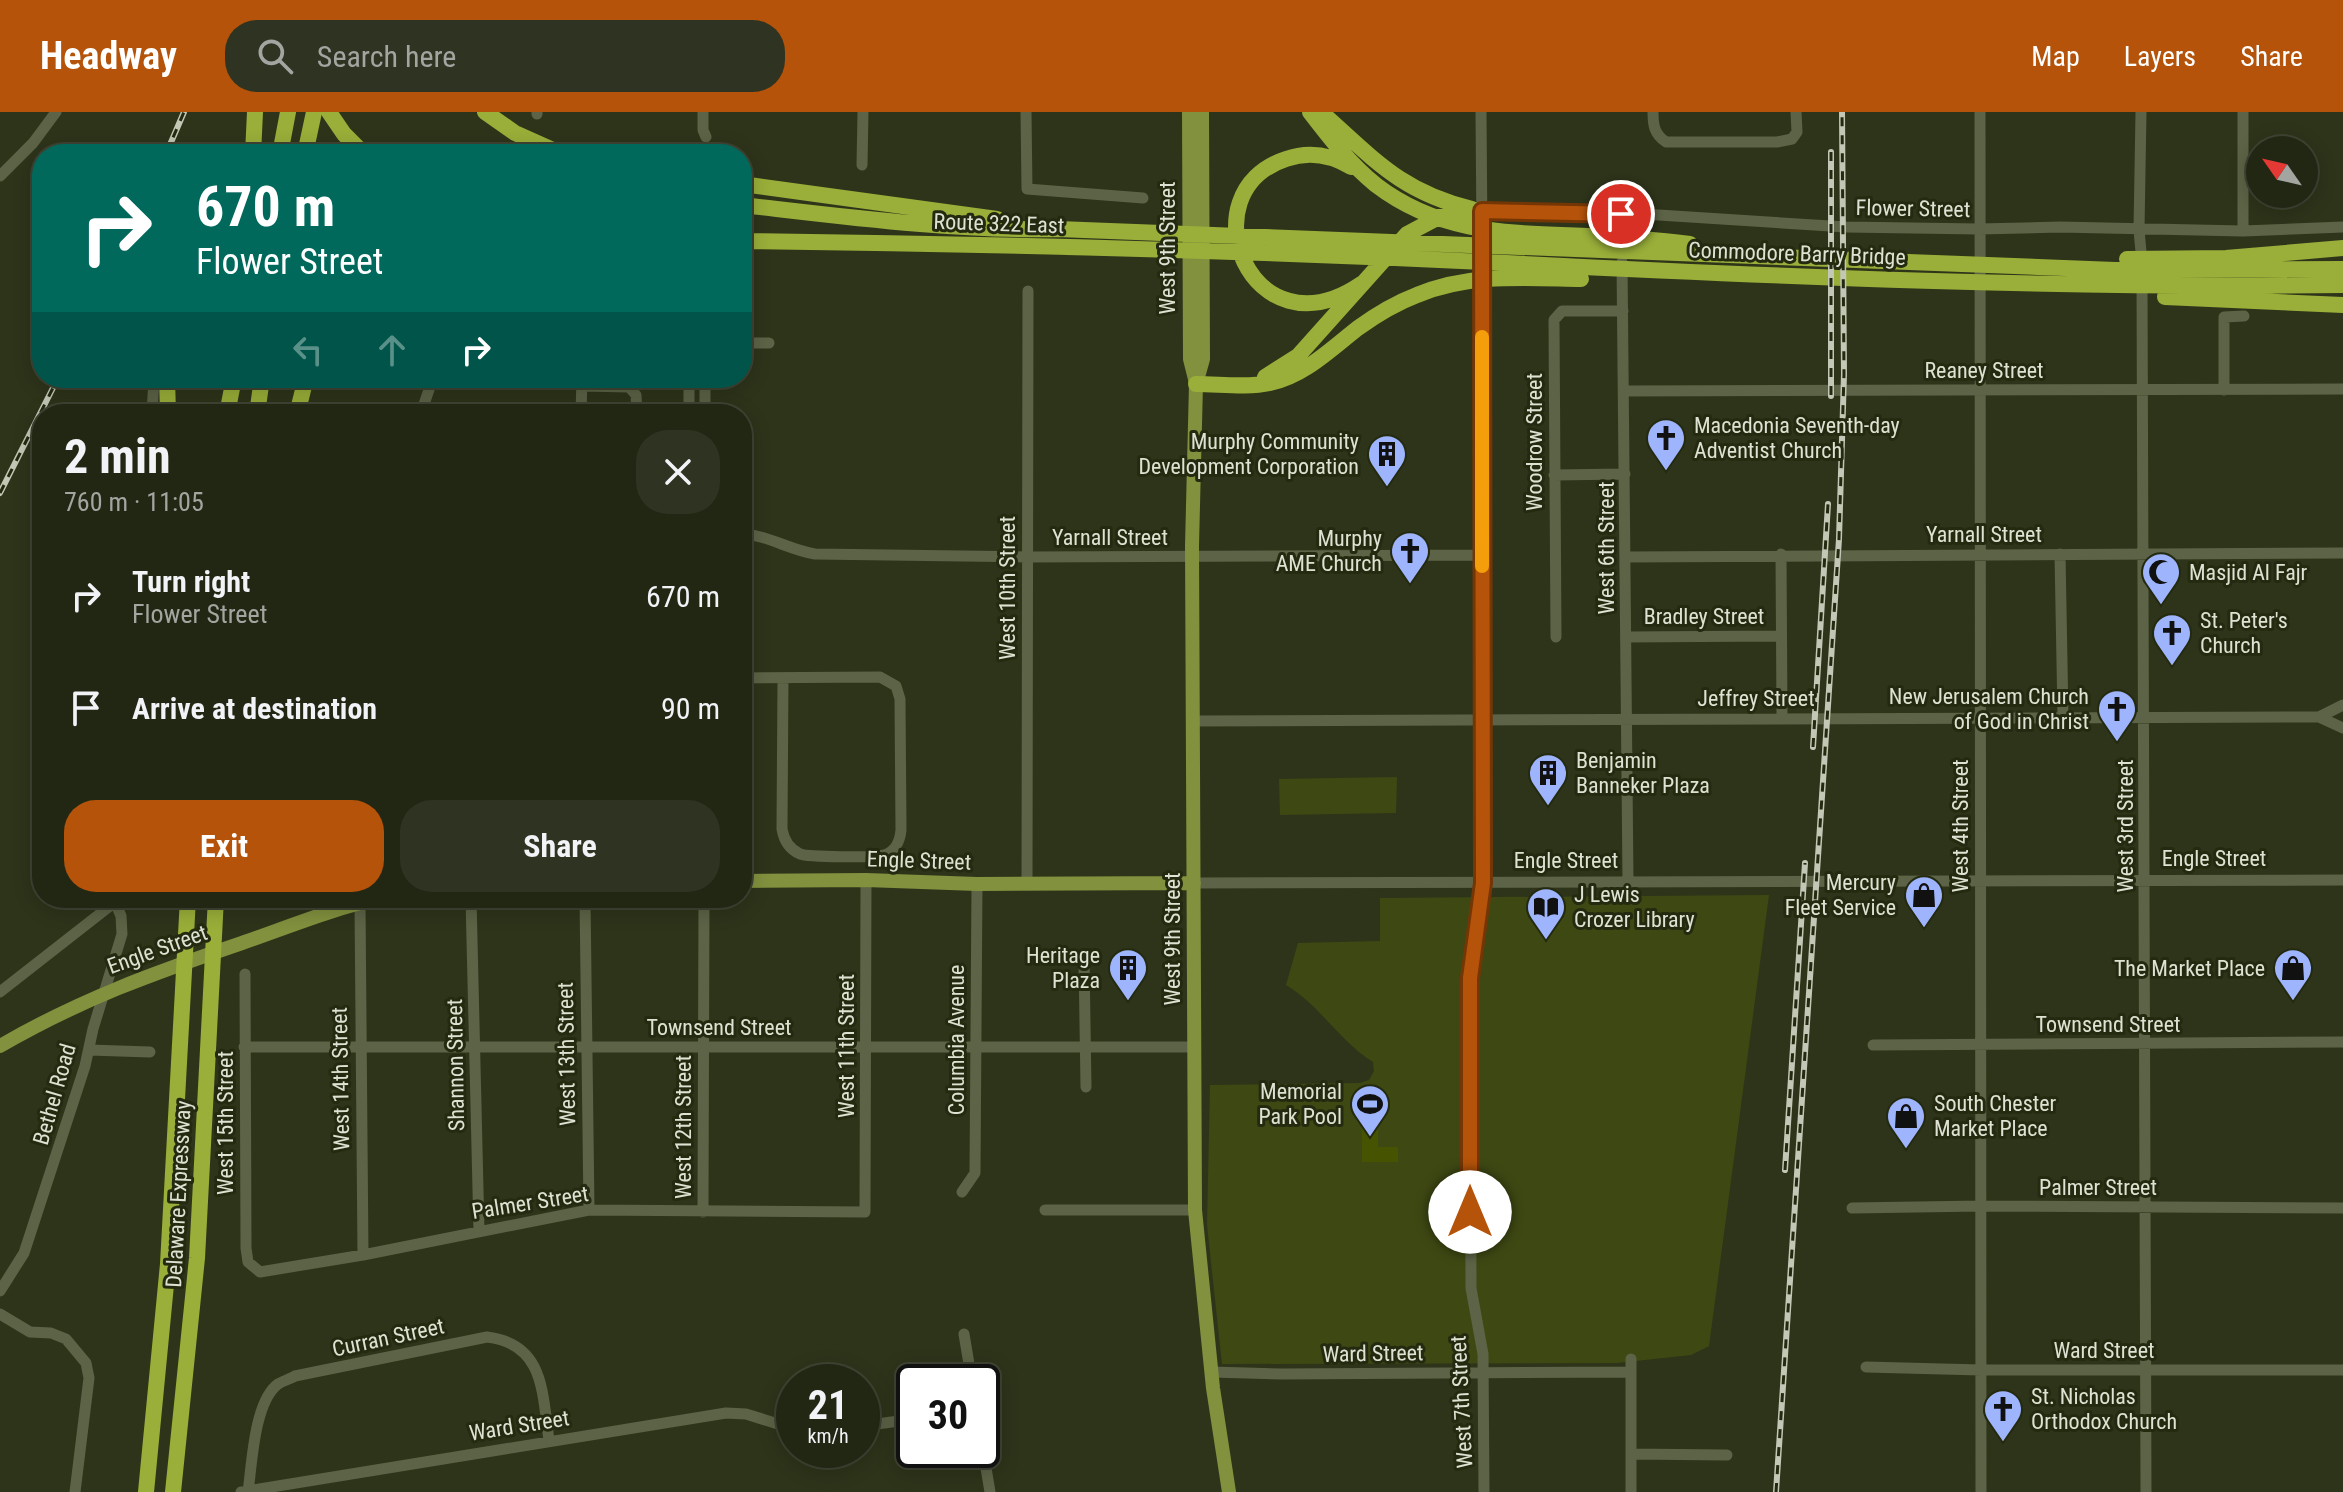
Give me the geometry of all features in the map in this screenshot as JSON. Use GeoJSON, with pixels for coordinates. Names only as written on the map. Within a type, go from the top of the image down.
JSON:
{"type":"FeatureCollection","features":[{"type":"Feature","properties":{"kind":"highway"},"geometry":{"type":"LineString","coordinates":[[253,144],[255,112]]}},
{"type":"Feature","properties":{"kind":"highway"},"geometry":{"type":"LineString","coordinates":[[282,144],[288,112]]}},
{"type":"Feature","properties":{"kind":"highway"},"geometry":{"type":"LineString","coordinates":[[307,144],[314,112]]}},
{"type":"Feature","properties":{"kind":"highway"},"geometry":{"type":"LineString","coordinates":[[485,112],[515,133],[540,144]]}},
{"type":"Feature","properties":{"kind":"highway"},"geometry":{"type":"LineString","coordinates":[[1310,112],[1348,159],[1371,181]]}},
{"type":"Feature","properties":{"kind":"highway"},"geometry":{"type":"LineString","coordinates":[[1321,112],[1375,162],[1407,185],[1438,200],[1482,211]]}},
{"type":"Feature","properties":{"kind":"highway"},"geometry":{"type":"LineString","coordinates":[[333,118],[355,144]]}},
{"type":"Feature","properties":{"kind":"highway"},"geometry":{"type":"LineString","coordinates":[[1361,284],[1339,298],[1320,303],[1301,303],[1274,294],[1251,275],[1236,240],[1236,220],[1241,201],[1264,170],[1281,160],[1310,155],[1329,157],[1347,164],[1427,214],[1482,230],[1635,238],[1851,261]]}},
{"type":"Feature","properties":{"kind":"highway"},"geometry":{"type":"LineString","coordinates":[[752,185],[1154,241]]}},
{"type":"Feature","properties":{"kind":"highway"},"geometry":{"type":"LineString","coordinates":[[752,206],[895,222],[1016,230],[1058,229]]}},
{"type":"Feature","properties":{"kind":"highway"},"geometry":{"type":"LineString","coordinates":[[1233,384],[1263,377],[1289,363],[1400,240],[1422,224],[1439,217],[1482,211]]}},
{"type":"Feature","properties":{"kind":"highway"},"geometry":{"type":"LineString","coordinates":[[752,235],[842,241]]}},
{"type":"Feature","properties":{"kind":"highway"},"geometry":{"type":"LineString","coordinates":[[752,241],[842,241]]}},
{"type":"Feature","properties":{"kind":"highway","name":"Route 322 East"},"geometry":{"type":"LineString","coordinates":[[842,241],[1154,241]]}},
{"type":"Feature","properties":{"kind":"highway","name":"Commodore Barry Bridge"},"geometry":{"type":"LineString","coordinates":[[1154,241],[2115,270],[2343,269]]}},
{"type":"Feature","properties":{"kind":"highway","name":"Commodore Barry Bridge"},"geometry":{"type":"LineString","coordinates":[[1154,241],[1591,269],[2032,283],[2343,285]]}},
{"type":"Feature","properties":{"kind":"highway"},"geometry":{"type":"LineString","coordinates":[[1973,265],[2057,259],[2226,258],[2343,248]]}},
{"type":"Feature","properties":{"kind":"highway"},"geometry":{"type":"LineString","coordinates":[[1196,384],[1269,384],[1296,374],[1372,319],[1428,290],[1459,282],[1491,278],[1835,276]]}},
{"type":"Feature","properties":{"kind":"highway"},"geometry":{"type":"LineString","coordinates":[[2032,283],[2112,295],[2343,305]]}},
{"type":"Feature","properties":{"kind":"highway"},"geometry":{"type":"LineString","coordinates":[[180,908],[183,994]]}},
{"type":"Feature","properties":{"kind":"highway","name":"Delaware Expressway"},"geometry":{"type":"LineString","coordinates":[[146,1492],[168,1264],[187,908]]}},
{"type":"Feature","properties":{"kind":"highway","name":"Delaware Expressway"},"geometry":{"type":"LineString","coordinates":[[173,1492],[197,1258],[217,908]]}},
{"type":"Feature","properties":{"kind":"main road","name":"West 9th Street"},"geometry":{"type":"LineString","coordinates":[[1189,112],[1190,359],[1196,384]]}},
{"type":"Feature","properties":{"kind":"main road","name":"West 9th Street"},"geometry":{"type":"LineString","coordinates":[[1202,112],[1203,359],[1196,384],[1192,557],[1195,1210],[1211,1372],[1229,1492]]}},
{"type":"Feature","properties":{"kind":"main road","name":"Engle Street"},"geometry":{"type":"LineString","coordinates":[[752,881],[1194,883]]}},
{"type":"Feature","properties":{"kind":"main road","name":"Engle Street"},"geometry":{"type":"LineString","coordinates":[[0,1046],[75,1005],[139,978],[345,908]]}},
{"type":"Feature","properties":{"kind":"street"},"geometry":{"type":"LineString","coordinates":[[0,176],[33,143],[56,112]]}},
{"type":"Feature","properties":{"kind":"street"},"geometry":{"type":"LineString","coordinates":[[703,112],[706,137]]}},
{"type":"Feature","properties":{"kind":"street"},"geometry":{"type":"LineString","coordinates":[[862,165],[863,112]]}},
{"type":"Feature","properties":{"kind":"street"},"geometry":{"type":"LineString","coordinates":[[1026,112],[1027,189],[1143,198]]}},
{"type":"Feature","properties":{"kind":"street","name":"West 7th Street"},"geometry":{"type":"LineString","coordinates":[[1481,112],[1483,883],[1471,959],[1470,992],[1471,1288],[1484,1373],[1484,1492]]}},
{"type":"Feature","properties":{"kind":"street"},"geometry":{"type":"LineString","coordinates":[[1653,112],[1653,125],[1658,136],[1666,142],[1777,142],[1792,139],[1797,132],[1796,112]]}},
{"type":"Feature","properties":{"kind":"street","name":"West 4th Street"},"geometry":{"type":"LineString","coordinates":[[1980,112],[1981,1492]]}},
{"type":"Feature","properties":{"kind":"street","name":"West 3rd Street"},"geometry":{"type":"LineString","coordinates":[[2141,112],[2139,230],[2145,717],[2146,1492]]}},
{"type":"Feature","properties":{"kind":"street"},"geometry":{"type":"LineString","coordinates":[[2243,112],[2243,231]]}},
{"type":"Feature","properties":{"kind":"street","name":"Flower Street"},"geometry":{"type":"LineString","coordinates":[[1482,211],[1621,214],[1846,227],[2243,231],[2343,227]]}},
{"type":"Feature","properties":{"kind":"street","name":"West 6th Street"},"geometry":{"type":"LineString","coordinates":[[1621,214],[1628,882]]}},
{"type":"Feature","properties":{"kind":"street","name":"West 10th Street"},"geometry":{"type":"LineString","coordinates":[[1027,884],[1028,291]]}},
{"type":"Feature","properties":{"kind":"street","name":"Woodrow Street"},"geometry":{"type":"LineString","coordinates":[[1556,637],[1554,320],[1562,311],[1623,311]]}},
{"type":"Feature","properties":{"kind":"street"},"geometry":{"type":"LineString","coordinates":[[2224,390],[2224,317],[2244,316]]}},
{"type":"Feature","properties":{"kind":"street"},"geometry":{"type":"LineString","coordinates":[[752,343],[769,343]]}},
{"type":"Feature","properties":{"kind":"street","name":"Reaney Street"},"geometry":{"type":"LineString","coordinates":[[1625,391],[2343,389]]}},
{"type":"Feature","properties":{"kind":"street"},"geometry":{"type":"LineString","coordinates":[[1554,475],[1625,474]]}},
{"type":"Feature","properties":{"kind":"street","name":"Yarnall Street"},"geometry":{"type":"LineString","coordinates":[[752,536],[796,551],[815,554],[1027,557],[1482,555]]}},
{"type":"Feature","properties":{"kind":"street","name":"Yarnall Street"},"geometry":{"type":"LineString","coordinates":[[1626,557],[2343,553]]}},
{"type":"Feature","properties":{"kind":"street"},"geometry":{"type":"LineString","coordinates":[[1781,554],[1782,718]]}},
{"type":"Feature","properties":{"kind":"street"},"geometry":{"type":"LineString","coordinates":[[2060,554],[2063,717]]}},
{"type":"Feature","properties":{"kind":"street","name":"Bradley Street"},"geometry":{"type":"LineString","coordinates":[[1626,637],[1781,636]]}},
{"type":"Feature","properties":{"kind":"street"},"geometry":{"type":"LineString","coordinates":[[752,678],[880,677],[893,683],[900,694],[901,830],[894,848],[879,856],[804,856],[784,841],[783,678]]}},
{"type":"Feature","properties":{"kind":"street"},"geometry":{"type":"LineString","coordinates":[[2319,717],[2343,705]]}},
{"type":"Feature","properties":{"kind":"street"},"geometry":{"type":"LineString","coordinates":[[2319,717],[2343,728]]}},
{"type":"Feature","properties":{"kind":"street","name":"Jeffrey Street"},"geometry":{"type":"LineString","coordinates":[[1193,721],[2319,717]]}},
{"type":"Feature","properties":{"kind":"street","name":"West 11th Street"},"geometry":{"type":"LineString","coordinates":[[865,1212],[866,880]]}},
{"type":"Feature","properties":{"kind":"street","name":"Engle Street"},"geometry":{"type":"LineString","coordinates":[[1194,883],[2343,880]]}},
{"type":"Feature","properties":{"kind":"street","name":"Columbia Avenue"},"geometry":{"type":"LineString","coordinates":[[962,1192],[975,1173],[977,884]]}},
{"type":"Feature","properties":{"kind":"street"},"geometry":{"type":"LineString","coordinates":[[0,992],[106,908]]}},
{"type":"Feature","properties":{"kind":"street","name":"Bethel Road"},"geometry":{"type":"LineString","coordinates":[[0,1291],[24,1253],[89,1050],[122,934],[118,908]]}},
{"type":"Feature","properties":{"kind":"street","name":"West 14th Street"},"geometry":{"type":"LineString","coordinates":[[360,908],[363,1255]]}},
{"type":"Feature","properties":{"kind":"street","name":"Shannon Street"},"geometry":{"type":"LineString","coordinates":[[471,908],[479,1231]]}},
{"type":"Feature","properties":{"kind":"street","name":"West 13th Street"},"geometry":{"type":"LineString","coordinates":[[585,908],[589,1210]]}},
{"type":"Feature","properties":{"kind":"street","name":"West 12th Street"},"geometry":{"type":"LineString","coordinates":[[703,1212],[704,908]]}},
{"type":"Feature","properties":{"kind":"street"},"geometry":{"type":"LineString","coordinates":[[1084,960],[1086,1087]]}},
{"type":"Feature","properties":{"kind":"street","name":"West 15th Street"},"geometry":{"type":"LineString","coordinates":[[245,974],[246,1248],[248,1262],[255,1269]]}},
{"type":"Feature","properties":{"kind":"street","name":"Townsend Street"},"geometry":{"type":"LineString","coordinates":[[1873,1045],[2343,1042]]}},
{"type":"Feature","properties":{"kind":"street","name":"Townsend Street"},"geometry":{"type":"LineString","coordinates":[[244,1047],[1194,1047]]}},
{"type":"Feature","properties":{"kind":"street"},"geometry":{"type":"LineString","coordinates":[[89,1050],[150,1052]]}},
{"type":"Feature","properties":{"kind":"street","name":"Palmer Street"},"geometry":{"type":"LineString","coordinates":[[1852,1208],[2343,1208]]}},
{"type":"Feature","properties":{"kind":"street","name":"Palmer Street"},"geometry":{"type":"LineString","coordinates":[[255,1269],[266,1272],[363,1255],[589,1210],[865,1212]]}},
{"type":"Feature","properties":{"kind":"street"},"geometry":{"type":"LineString","coordinates":[[1045,1210],[1195,1210]]}},
{"type":"Feature","properties":{"kind":"street"},"geometry":{"type":"LineString","coordinates":[[0,1314],[30,1332],[51,1333],[66,1339],[86,1363],[89,1378],[75,1492]]}},
{"type":"Feature","properties":{"kind":"street"},"geometry":{"type":"LineString","coordinates":[[964,1334],[969,1364]]}},
{"type":"Feature","properties":{"kind":"street","name":"Curran Street"},"geometry":{"type":"LineString","coordinates":[[246,1491],[264,1402],[277,1385],[295,1376],[487,1337],[505,1339],[520,1347],[532,1360],[539,1378],[549,1440]]}},
{"type":"Feature","properties":{"kind":"street"},"geometry":{"type":"LineString","coordinates":[[1631,1359],[1631,1492]]}},
{"type":"Feature","properties":{"kind":"street","name":"Ward Street"},"geometry":{"type":"LineString","coordinates":[[1866,1367],[2343,1370]]}},
{"type":"Feature","properties":{"kind":"street","name":"Ward Street"},"geometry":{"type":"LineString","coordinates":[[1211,1372],[1631,1372]]}},
{"type":"Feature","properties":{"kind":"street","name":"Ward Street"},"geometry":{"type":"LineString","coordinates":[[246,1491],[726,1413],[746,1414],[776,1423]]}},
{"type":"Feature","properties":{"kind":"street"},"geometry":{"type":"LineString","coordinates":[[1631,1454],[1727,1455]]}},
{"type":"Feature","properties":{"kind":"street"},"geometry":{"type":"LineString","coordinates":[[986,1468],[990,1492]]}},
{"type":"Feature","properties":{"kind":"shaded area"},"geometry":{"type":"Polygon","coordinates":[[[1397,777],[1396,813],[1280,815],[1279,779],[1397,777]]]}},
{"type":"Feature","properties":{"kind":"shaded area"},"geometry":{"type":"Polygon","coordinates":[[[1769,895],[1709,1346],[1691,1355],[1617,1363],[1222,1364],[1207,1225],[1210,1085],[1360,1083],[1369,1080],[1374,1071],[1373,1062],[1286,985],[1298,943],[1380,941],[1380,898],[1769,895]]]}},
{"type":"Feature","properties":{"kind":"shaded area","name":"Memorial Park Pool"},"geometry":{"type":"Polygon","coordinates":[[[1362,1128],[1378,1128],[1378,1147],[1398,1147],[1398,1162],[1362,1162],[1362,1128]]]}},
{"type":"Feature","properties":{"kind":"railway"},"geometry":{"type":"LineString","coordinates":[[170,144],[184,112]]}},
{"type":"Feature","properties":{"kind":"railway"},"geometry":{"type":"LineString","coordinates":[[1776,1492],[1839,539],[1844,374],[1842,112]]}},
{"type":"Feature","properties":{"kind":"railway"},"geometry":{"type":"LineString","coordinates":[[1831,152],[1831,396]]}},
{"type":"Feature","properties":{"kind":"railway"},"geometry":{"type":"LineString","coordinates":[[45,404],[53,388]]}},
{"type":"Feature","properties":{"kind":"railway"},"geometry":{"type":"LineString","coordinates":[[0,493],[32,430]]}},
{"type":"Feature","properties":{"kind":"railway"},"geometry":{"type":"LineString","coordinates":[[1813,747],[1828,504]]}},
{"type":"Feature","properties":{"kind":"railway"},"geometry":{"type":"LineString","coordinates":[[1785,1170],[1805,863]]}},
{"type":"Feature","properties":{"kind":"slow traffic"},"geometry":{"type":"LineString","coordinates":[[1482,337],[1482,566]]}},
{"type":"Feature","properties":{"kind":"place","name":"Macedonia Seventh-day Adventist Church"},"geometry":{"type":"Point","coordinates":[1666,472]}},
{"type":"Feature","properties":{"kind":"place","name":"Murphy Community Development Corporation"},"geometry":{"type":"Point","coordinates":[1387,488]}},
{"type":"Feature","properties":{"kind":"place","name":"Murphy AME Church"},"geometry":{"type":"Point","coordinates":[1410,585]}},
{"type":"Feature","properties":{"kind":"place","name":"Masjid Al Fajr"},"geometry":{"type":"Point","coordinates":[2161,606]}},
{"type":"Feature","properties":{"kind":"place","name":"St. Peter's Church"},"geometry":{"type":"Point","coordinates":[2172,667]}},
{"type":"Feature","properties":{"kind":"place","name":"New Jerusalem Church of God in Christ"},"geometry":{"type":"Point","coordinates":[2117,743]}},
{"type":"Feature","properties":{"kind":"place","name":"Benjamin Banneker Plaza"},"geometry":{"type":"Point","coordinates":[1548,807]}},
{"type":"Feature","properties":{"kind":"place","name":"Mercury Fleet Service"},"geometry":{"type":"Point","coordinates":[1924,929]}},
{"type":"Feature","properties":{"kind":"place","name":"J Lewis Crozer Library"},"geometry":{"type":"Point","coordinates":[1546,941]}},
{"type":"Feature","properties":{"kind":"place","name":"Heritage Plaza"},"geometry":{"type":"Point","coordinates":[1128,1002]}},
{"type":"Feature","properties":{"kind":"place","name":"The Market Place"},"geometry":{"type":"Point","coordinates":[2293,1002]}},
{"type":"Feature","properties":{"kind":"place","name":"Memorial Park Pool"},"geometry":{"type":"Point","coordinates":[1370,1138]}},
{"type":"Feature","properties":{"kind":"place","name":"South Chester Market Place"},"geometry":{"type":"Point","coordinates":[1906,1150]}},
{"type":"Feature","properties":{"kind":"place","name":"St. Nicholas Orthodox Church"},"geometry":{"type":"Point","coordinates":[2003,1443]}},
{"type":"Feature","properties":{"kind":"route"},"geometry":{"type":"LineString","coordinates":[[1470,1212],[1470,978],[1483,883],[1482,211],[1621,214]]}}]}
